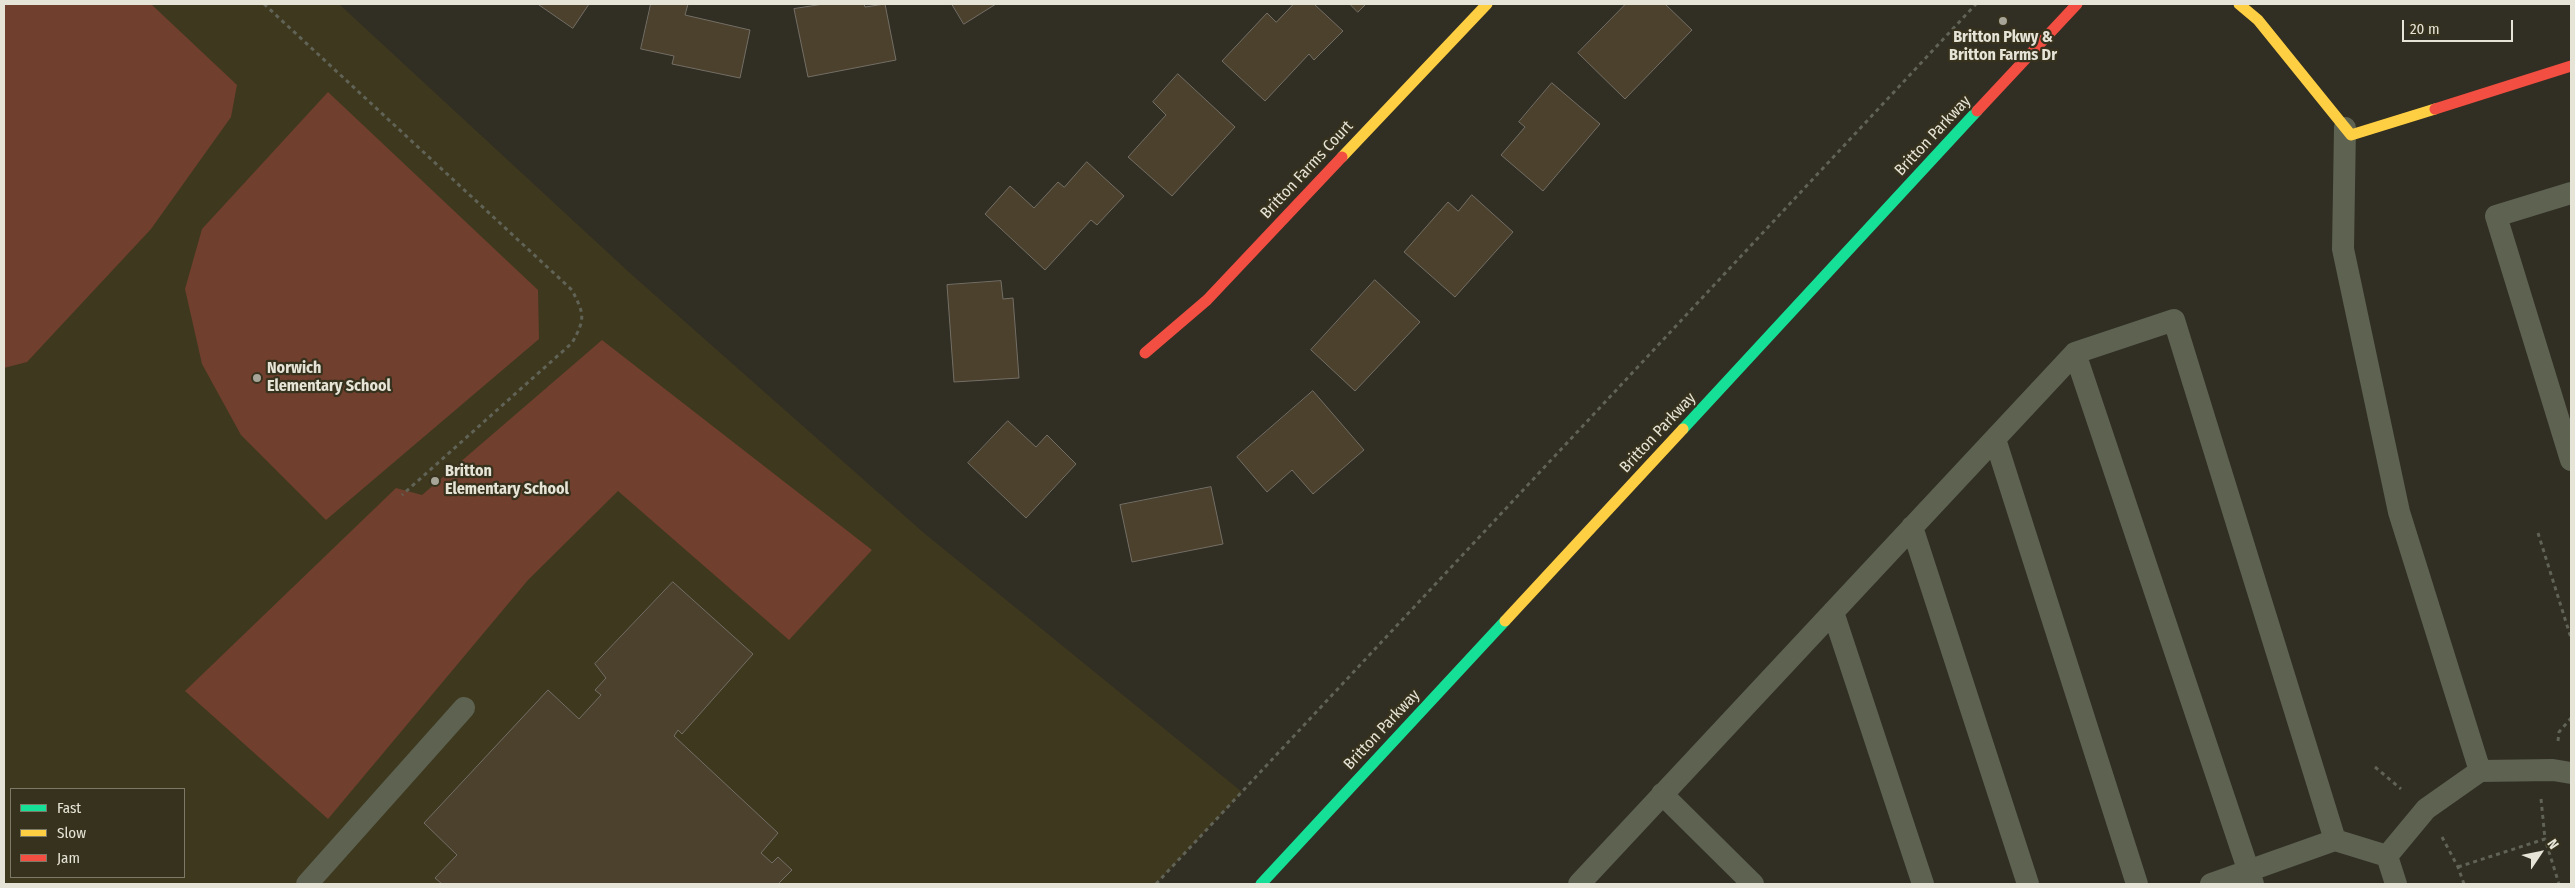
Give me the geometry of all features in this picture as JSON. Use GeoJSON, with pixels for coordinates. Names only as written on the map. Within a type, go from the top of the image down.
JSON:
{"type":"FeatureCollection","features":[{"type":"Feature","properties":{"kind":"main road","name":"Britton Farms Court"},"geometry":{"type":"LineString","coordinates":[[1145,352],[1207,300],[1486,4]]}},
{"type":"Feature","properties":{"kind":"main road","name":"Britton Parkway"},"geometry":{"type":"LineString","coordinates":[[1261,884],[2077,4]]}},
{"type":"Feature","properties":{"kind":"main road"},"geometry":{"type":"LineString","coordinates":[[2239,4],[2258,20],[2351,135],[2571,66]]}},
{"type":"Feature","properties":{"kind":"lane"},"geometry":{"type":"LineString","coordinates":[[2345,128],[2343,249],[2399,512],[2480,770]]}},
{"type":"Feature","properties":{"kind":"lane"},"geometry":{"type":"LineString","coordinates":[[2571,193],[2496,216],[2571,460]]}},
{"type":"Feature","properties":{"kind":"lane"},"geometry":{"type":"LineString","coordinates":[[1583,883],[1662,794],[2075,353],[2174,320],[2335,840]]}},
{"type":"Feature","properties":{"kind":"lane"},"geometry":{"type":"LineString","coordinates":[[2075,353],[2251,878]]}},
{"type":"Feature","properties":{"kind":"lane"},"geometry":{"type":"LineString","coordinates":[[1994,439],[2137,884]]}},
{"type":"Feature","properties":{"kind":"lane"},"geometry":{"type":"LineString","coordinates":[[1912,527],[2028,884]]}},
{"type":"Feature","properties":{"kind":"lane"},"geometry":{"type":"LineString","coordinates":[[1833,612],[1923,884]]}},
{"type":"Feature","properties":{"kind":"lane"},"geometry":{"type":"LineString","coordinates":[[307,884],[464,708]]}},
{"type":"Feature","properties":{"kind":"lane"},"geometry":{"type":"LineString","coordinates":[[2387,856],[2426,809],[2480,770],[2553,770],[2571,773]]}},
{"type":"Feature","properties":{"kind":"lane"},"geometry":{"type":"LineString","coordinates":[[1662,794],[1753,884]]}},
{"type":"Feature","properties":{"kind":"lane"},"geometry":{"type":"LineString","coordinates":[[2211,884],[2251,878],[2335,840],[2387,856]]}},
{"type":"Feature","properties":{"kind":"lane"},"geometry":{"type":"LineString","coordinates":[[2387,856],[2396,884]]}},
{"type":"Feature","properties":{"kind":"path"},"geometry":{"type":"LineString","coordinates":[[264,4],[572,290],[581,308],[582,325],[572,343],[402,495]]}},
{"type":"Feature","properties":{"kind":"path"},"geometry":{"type":"LineString","coordinates":[[1156,884],[1976,4]]}},
{"type":"Feature","properties":{"kind":"path"},"geometry":{"type":"LineString","coordinates":[[2538,532],[2571,638]]}},
{"type":"Feature","properties":{"kind":"path"},"geometry":{"type":"LineString","coordinates":[[2464,884],[2458,867],[2545,839],[2559,884]]}},
{"type":"Feature","properties":{"kind":"shaded area","name":"Britton Elementary School"},"geometry":{"type":"Polygon","coordinates":[[[4,4],[339,4],[631,274],[924,533],[1242,792],[1156,884],[4,884],[4,4]]]}},
{"type":"Feature","properties":{"kind":"shaded area"},"geometry":{"type":"Polygon","coordinates":[[[4,4],[151,4],[237,85],[231,117],[151,229],[27,362],[4,368],[4,4]]]}},
{"type":"Feature","properties":{"kind":"shaded area"},"geometry":{"type":"Polygon","coordinates":[[[328,92],[538,290],[539,339],[326,520],[241,435],[202,364],[185,289],[202,229],[328,92]]]}},
{"type":"Feature","properties":{"kind":"shaded area"},"geometry":{"type":"Polygon","coordinates":[[[602,340],[872,550],[789,640],[618,491],[528,580],[328,819],[185,691],[396,488],[422,495],[602,340]]]}},
{"type":"Feature","properties":{"kind":"building"},"geometry":{"type":"Polygon","coordinates":[[[538,4],[589,4],[573,28],[538,4]]]}},
{"type":"Feature","properties":{"kind":"building"},"geometry":{"type":"Polygon","coordinates":[[[651,4],[688,4],[685,15],[750,30],[740,78],[672,64],[674,56],[641,49],[651,4]]]}},
{"type":"Feature","properties":{"kind":"building"},"geometry":{"type":"Polygon","coordinates":[[[824,4],[864,4],[865,7],[885,4],[896,60],[808,77],[794,9],[824,4]]]}},
{"type":"Feature","properties":{"kind":"building"},"geometry":{"type":"Polygon","coordinates":[[[952,4],[996,4],[964,24],[952,4]]]}},
{"type":"Feature","properties":{"kind":"building"},"geometry":{"type":"Polygon","coordinates":[[[1294,4],[1314,4],[1343,31],[1314,60],[1309,54],[1265,101],[1222,61],[1267,13],[1276,22],[1294,4]]]}},
{"type":"Feature","properties":{"kind":"building"},"geometry":{"type":"Polygon","coordinates":[[[1350,4],[1366,4],[1358,12],[1350,4]]]}},
{"type":"Feature","properties":{"kind":"building"},"geometry":{"type":"Polygon","coordinates":[[[1626,4],[1665,4],[1692,30],[1625,99],[1578,53],[1626,4]]]}},
{"type":"Feature","properties":{"kind":"building"},"geometry":{"type":"Polygon","coordinates":[[[1178,74],[1235,127],[1172,196],[1128,157],[1166,115],[1153,102],[1178,74]]]}},
{"type":"Feature","properties":{"kind":"building"},"geometry":{"type":"Polygon","coordinates":[[[1552,83],[1600,124],[1543,191],[1501,155],[1525,127],[1519,122],[1552,83]]]}},
{"type":"Feature","properties":{"kind":"building"},"geometry":{"type":"Polygon","coordinates":[[[1087,162],[1124,196],[1097,225],[1091,220],[1045,270],[985,214],[1010,186],[1034,208],[1058,182],[1064,187],[1087,162]]]}},
{"type":"Feature","properties":{"kind":"building"},"geometry":{"type":"Polygon","coordinates":[[[1472,195],[1513,232],[1455,297],[1404,252],[1448,202],[1458,211],[1472,195]]]}},
{"type":"Feature","properties":{"kind":"building"},"geometry":{"type":"Polygon","coordinates":[[[1375,280],[1420,322],[1355,391],[1311,350],[1375,280]]]}},
{"type":"Feature","properties":{"kind":"building"},"geometry":{"type":"Polygon","coordinates":[[[1001,281],[1003,299],[1013,298],[1019,378],[954,382],[947,285],[1001,281]]]}},
{"type":"Feature","properties":{"kind":"building"},"geometry":{"type":"Polygon","coordinates":[[[1313,391],[1364,450],[1313,494],[1292,470],[1267,492],[1237,457],[1313,391]]]}},
{"type":"Feature","properties":{"kind":"building"},"geometry":{"type":"Polygon","coordinates":[[[1008,421],[1036,447],[1047,435],[1076,464],[1026,518],[968,463],[1008,421]]]}},
{"type":"Feature","properties":{"kind":"building"},"geometry":{"type":"Polygon","coordinates":[[[1211,487],[1223,544],[1132,562],[1120,505],[1211,487]]]}},
{"type":"Feature","properties":{"kind":"building"},"geometry":{"type":"Polygon","coordinates":[[[673,582],[753,654],[682,734],[678,730],[674,736],[778,833],[761,853],[772,863],[778,857],[792,870],[778,884],[442,884],[435,878],[457,855],[424,823],[548,690],[579,719],[601,695],[595,690],[606,678],[595,664],[673,582]]]}},
{"type":"Feature","properties":{"kind":"traffic: fast"},"geometry":{"type":"LineString","coordinates":[[1683,429],[1977,111]]}},
{"type":"Feature","properties":{"kind":"traffic: fast"},"geometry":{"type":"LineString","coordinates":[[1261,884],[1505,621]]}},
{"type":"Feature","properties":{"kind":"traffic: slow"},"geometry":{"type":"LineString","coordinates":[[1342,157],[1487,4]]}},
{"type":"Feature","properties":{"kind":"traffic: slow"},"geometry":{"type":"LineString","coordinates":[[2239,4],[2258,20],[2351,135],[2435,109]]}},
{"type":"Feature","properties":{"kind":"traffic: slow"},"geometry":{"type":"LineString","coordinates":[[1505,621],[1683,429]]}},
{"type":"Feature","properties":{"kind":"traffic: jam"},"geometry":{"type":"LineString","coordinates":[[1977,111],[2077,4]]}},
{"type":"Feature","properties":{"kind":"traffic: jam"},"geometry":{"type":"LineString","coordinates":[[2435,109],[2571,66]]}},
{"type":"Feature","properties":{"kind":"traffic: jam"},"geometry":{"type":"LineString","coordinates":[[1145,353],[1207,300],[1342,157]]}},
{"type":"Feature","properties":{"kind":"place","name":"Britton Pkwy & Britton Farms Dr"},"geometry":{"type":"Point","coordinates":[2003,21]}},
{"type":"Feature","properties":{"kind":"place","name":"Norwich Elementary School"},"geometry":{"type":"Point","coordinates":[257,378]}},
{"type":"Feature","properties":{"kind":"place","name":"Britton Elementary School"},"geometry":{"type":"Point","coordinates":[435,481]}}]}
